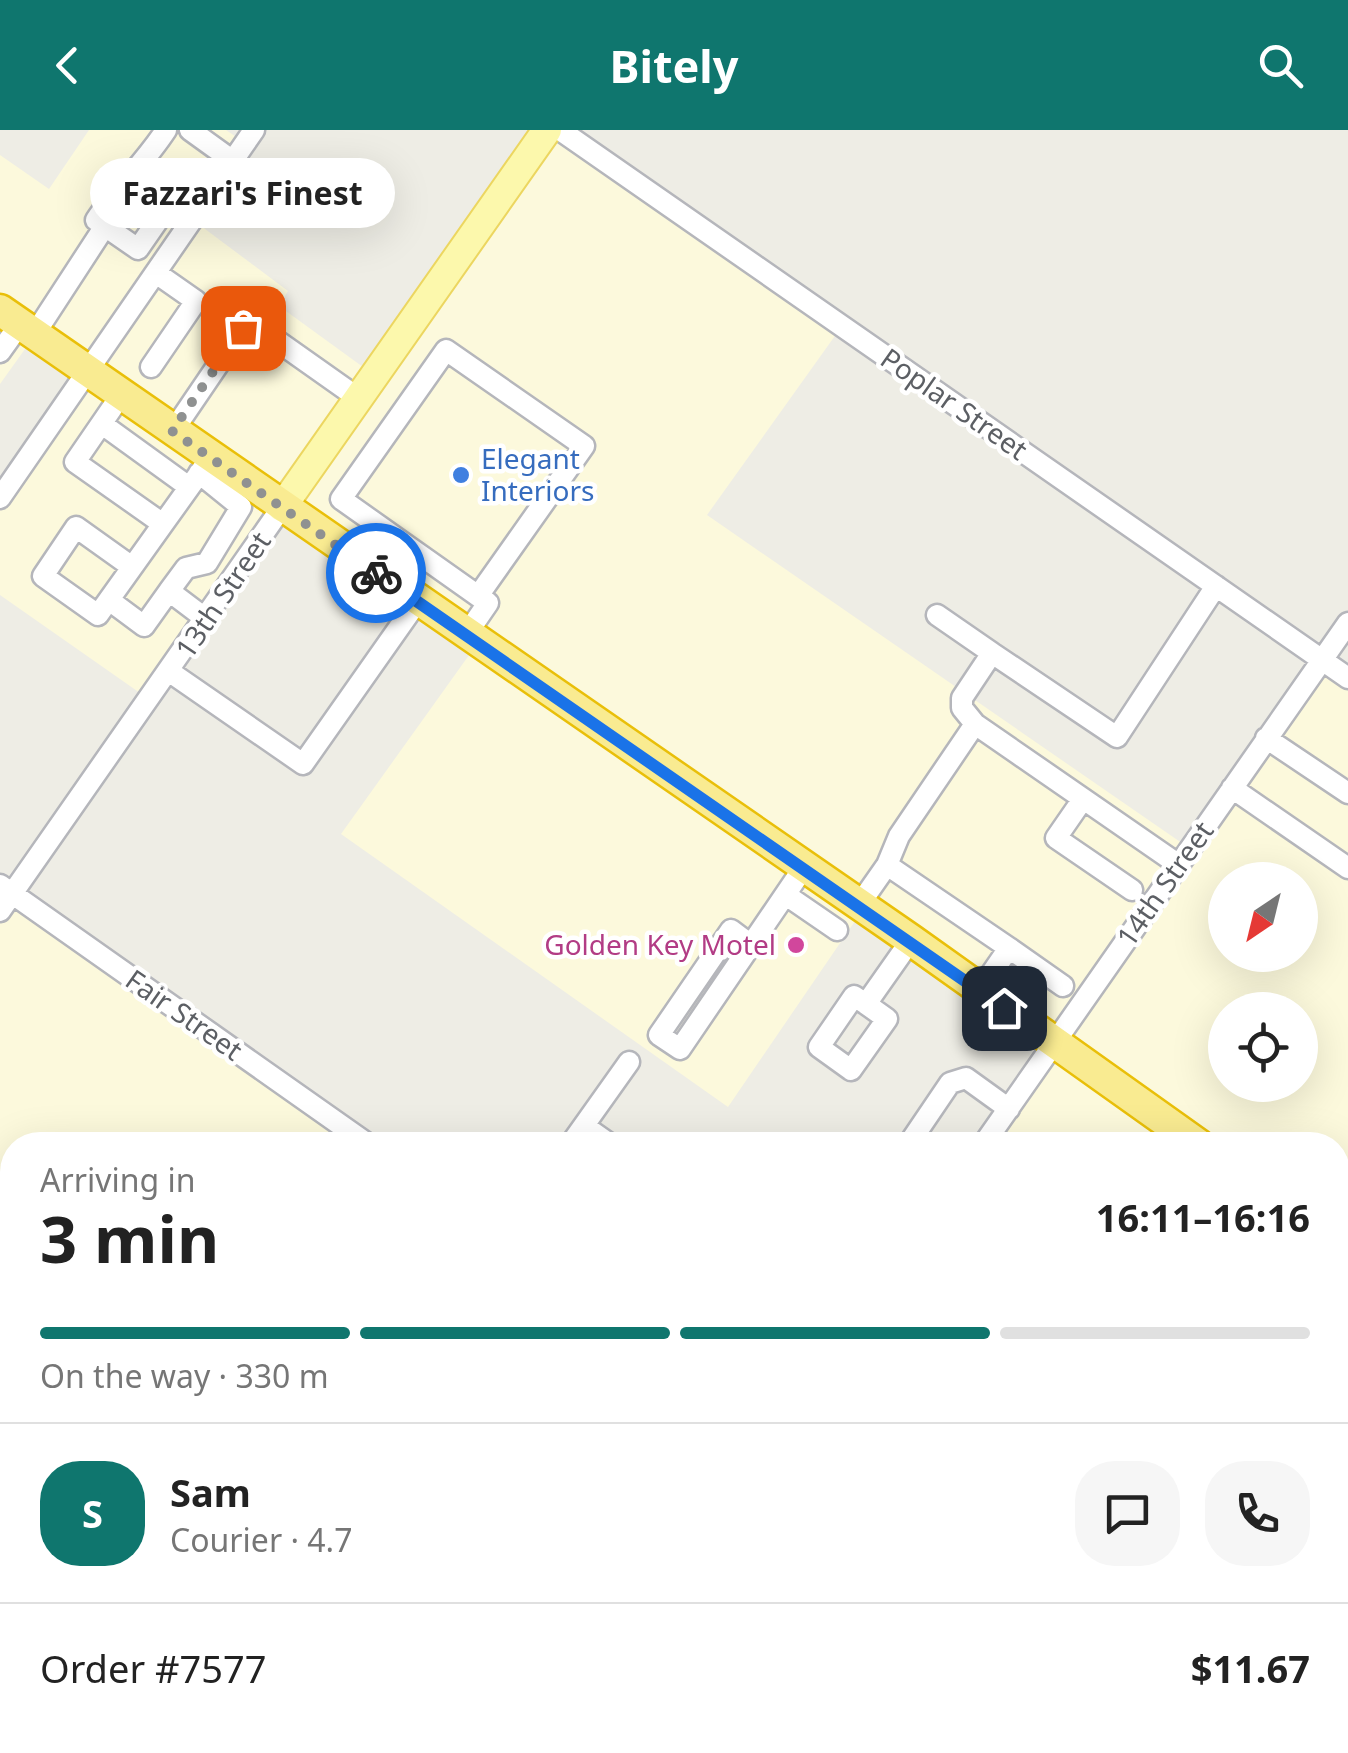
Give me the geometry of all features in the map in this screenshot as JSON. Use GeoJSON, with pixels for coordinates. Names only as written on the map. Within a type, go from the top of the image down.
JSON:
{"type":"FeatureCollection","features":[{"type":"Feature","properties":{"kind":"highway"},"geometry":{"type":"LineString","coordinates":[[10,334],[88,372],[172,431],[200,473],[282,508],[911,940],[1180,1132]]}},
{"type":"Feature","properties":{"kind":"main road","name":"13th Street"},"geometry":{"type":"LineString","coordinates":[[282,508],[546,130]]}},
{"type":"Feature","properties":{"kind":"street"},"geometry":{"type":"LineString","coordinates":[[165,210],[138,249],[96,220],[123,180],[138,172],[166,130]]}},
{"type":"Feature","properties":{"kind":"street"},"geometry":{"type":"LineString","coordinates":[[190,130],[233,161]]}},
{"type":"Feature","properties":{"kind":"street"},"geometry":{"type":"LineString","coordinates":[[0,498],[254,130]]}},
{"type":"Feature","properties":{"kind":"street","name":"Poplar Street"},"geometry":{"type":"LineString","coordinates":[[560,130],[1348,678]]}},
{"type":"Feature","properties":{"kind":"street"},"geometry":{"type":"LineString","coordinates":[[10,334],[104,226]]}},
{"type":"Feature","properties":{"kind":"street"},"geometry":{"type":"LineString","coordinates":[[151,367],[196,302],[156,272]]}},
{"type":"Feature","properties":{"kind":"street"},"geometry":{"type":"LineString","coordinates":[[172,431],[243,328]]}},
{"type":"Feature","properties":{"kind":"street"},"geometry":{"type":"LineString","coordinates":[[266,333],[358,398]]}},
{"type":"Feature","properties":{"kind":"street"},"geometry":{"type":"LineString","coordinates":[[466,635],[488,603],[478,596],[341,499],[446,350],[584,446],[478,596]]}},
{"type":"Feature","properties":{"kind":"street"},"geometry":{"type":"LineString","coordinates":[[121,395],[75,462],[163,524]]}},
{"type":"Feature","properties":{"kind":"street"},"geometry":{"type":"LineString","coordinates":[[102,424],[200,473],[241,507],[206,562],[186,568],[144,626],[109,600]]}},
{"type":"Feature","properties":{"kind":"street"},"geometry":{"type":"LineString","coordinates":[[132,567],[76,527],[43,576],[98,615],[200,473]]}},
{"type":"Feature","properties":{"kind":"street","name":"13th Street"},"geometry":{"type":"LineString","coordinates":[[4,897],[170,672],[282,508]]}},
{"type":"Feature","properties":{"kind":"street"},"geometry":{"type":"LineString","coordinates":[[938,615],[1117,737],[1216,586]]}},
{"type":"Feature","properties":{"kind":"street"},"geometry":{"type":"LineString","coordinates":[[169,591],[206,619]]}},
{"type":"Feature","properties":{"kind":"street"},"geometry":{"type":"LineString","coordinates":[[170,672],[303,764],[417,602]]}},
{"type":"Feature","properties":{"kind":"street","name":"14th Street"},"geometry":{"type":"LineString","coordinates":[[992,1132],[1348,623]]}},
{"type":"Feature","properties":{"kind":"street"},"geometry":{"type":"LineString","coordinates":[[992,653],[962,698],[962,708],[974,724],[1179,864]]}},
{"type":"Feature","properties":{"kind":"street"},"geometry":{"type":"LineString","coordinates":[[859,904],[974,724]]}},
{"type":"Feature","properties":{"kind":"street"},"geometry":{"type":"LineString","coordinates":[[1266,738],[1348,793]]}},
{"type":"Feature","properties":{"kind":"street"},"geometry":{"type":"LineString","coordinates":[[1232,788],[1348,868]]}},
{"type":"Feature","properties":{"kind":"street"},"geometry":{"type":"LineString","coordinates":[[1084,799],[1056,838],[1132,890]]}},
{"type":"Feature","properties":{"kind":"street"},"geometry":{"type":"LineString","coordinates":[[887,865],[1063,986]]}},
{"type":"Feature","properties":{"kind":"street"},"geometry":{"type":"LineString","coordinates":[[751,945],[731,930],[660,1035],[680,1049],[786,895],[804,867]]}},
{"type":"Feature","properties":{"kind":"street"},"geometry":{"type":"LineString","coordinates":[[786,895],[837,930]]}},
{"type":"Feature","properties":{"kind":"street","name":"Fair Street"},"geometry":{"type":"LineString","coordinates":[[4,897],[349,1132]]}},
{"type":"Feature","properties":{"kind":"street"},"geometry":{"type":"LineString","coordinates":[[866,1004],[911,940]]}},
{"type":"Feature","properties":{"kind":"street"},"geometry":{"type":"LineString","coordinates":[[980,990],[1009,948]]}},
{"type":"Feature","properties":{"kind":"street"},"geometry":{"type":"LineString","coordinates":[[580,1132],[629,1062]]}},
{"type":"Feature","properties":{"kind":"street"},"geometry":{"type":"LineString","coordinates":[[917,1132],[950,1083],[966,1078],[1009,1109]]}},
{"type":"Feature","properties":{"kind":"street"},"geometry":{"type":"LineString","coordinates":[[584,1126],[593,1132]]}},
{"type":"Feature","properties":{"kind":"shaded area"},"geometry":{"type":"Polygon","coordinates":[[[89,130],[226,130],[245,143],[193,220],[288,291],[279,306],[374,375],[547,130],[842,326],[707,515],[1189,848],[1322,660],[1348,678],[1348,1132],[992,1132],[1054,1044],[864,908],[728,1107],[341,834],[477,644],[282,508],[150,700],[0,595],[0,498],[88,372],[35,335],[0,384],[0,155],[49,189],[89,130]]]}},
{"type":"Feature","properties":{"kind":"shaded area"},"geometry":{"type":"Polygon","coordinates":[[[0,885],[351,1132],[0,1132],[0,885]]]}},
{"type":"Feature","properties":{"kind":"way so far"},"geometry":{"type":"LineString","coordinates":[[243,328],[172,431],[376,573]]}},
{"type":"Feature","properties":{"kind":"place","name":"Fazzari's Finest"},"geometry":{"type":"Point","coordinates":[243,328]}},
{"type":"Feature","properties":{"kind":"place","name":"Elegant Interiors"},"geometry":{"type":"Point","coordinates":[461,475]}},
{"type":"Feature","properties":{"kind":"place","name":"Golden Key Motel"},"geometry":{"type":"Point","coordinates":[796,945]}},
{"type":"Feature","properties":{"kind":"route"},"geometry":{"type":"LineString","coordinates":[[376,573],[1004,1008]]}}]}
